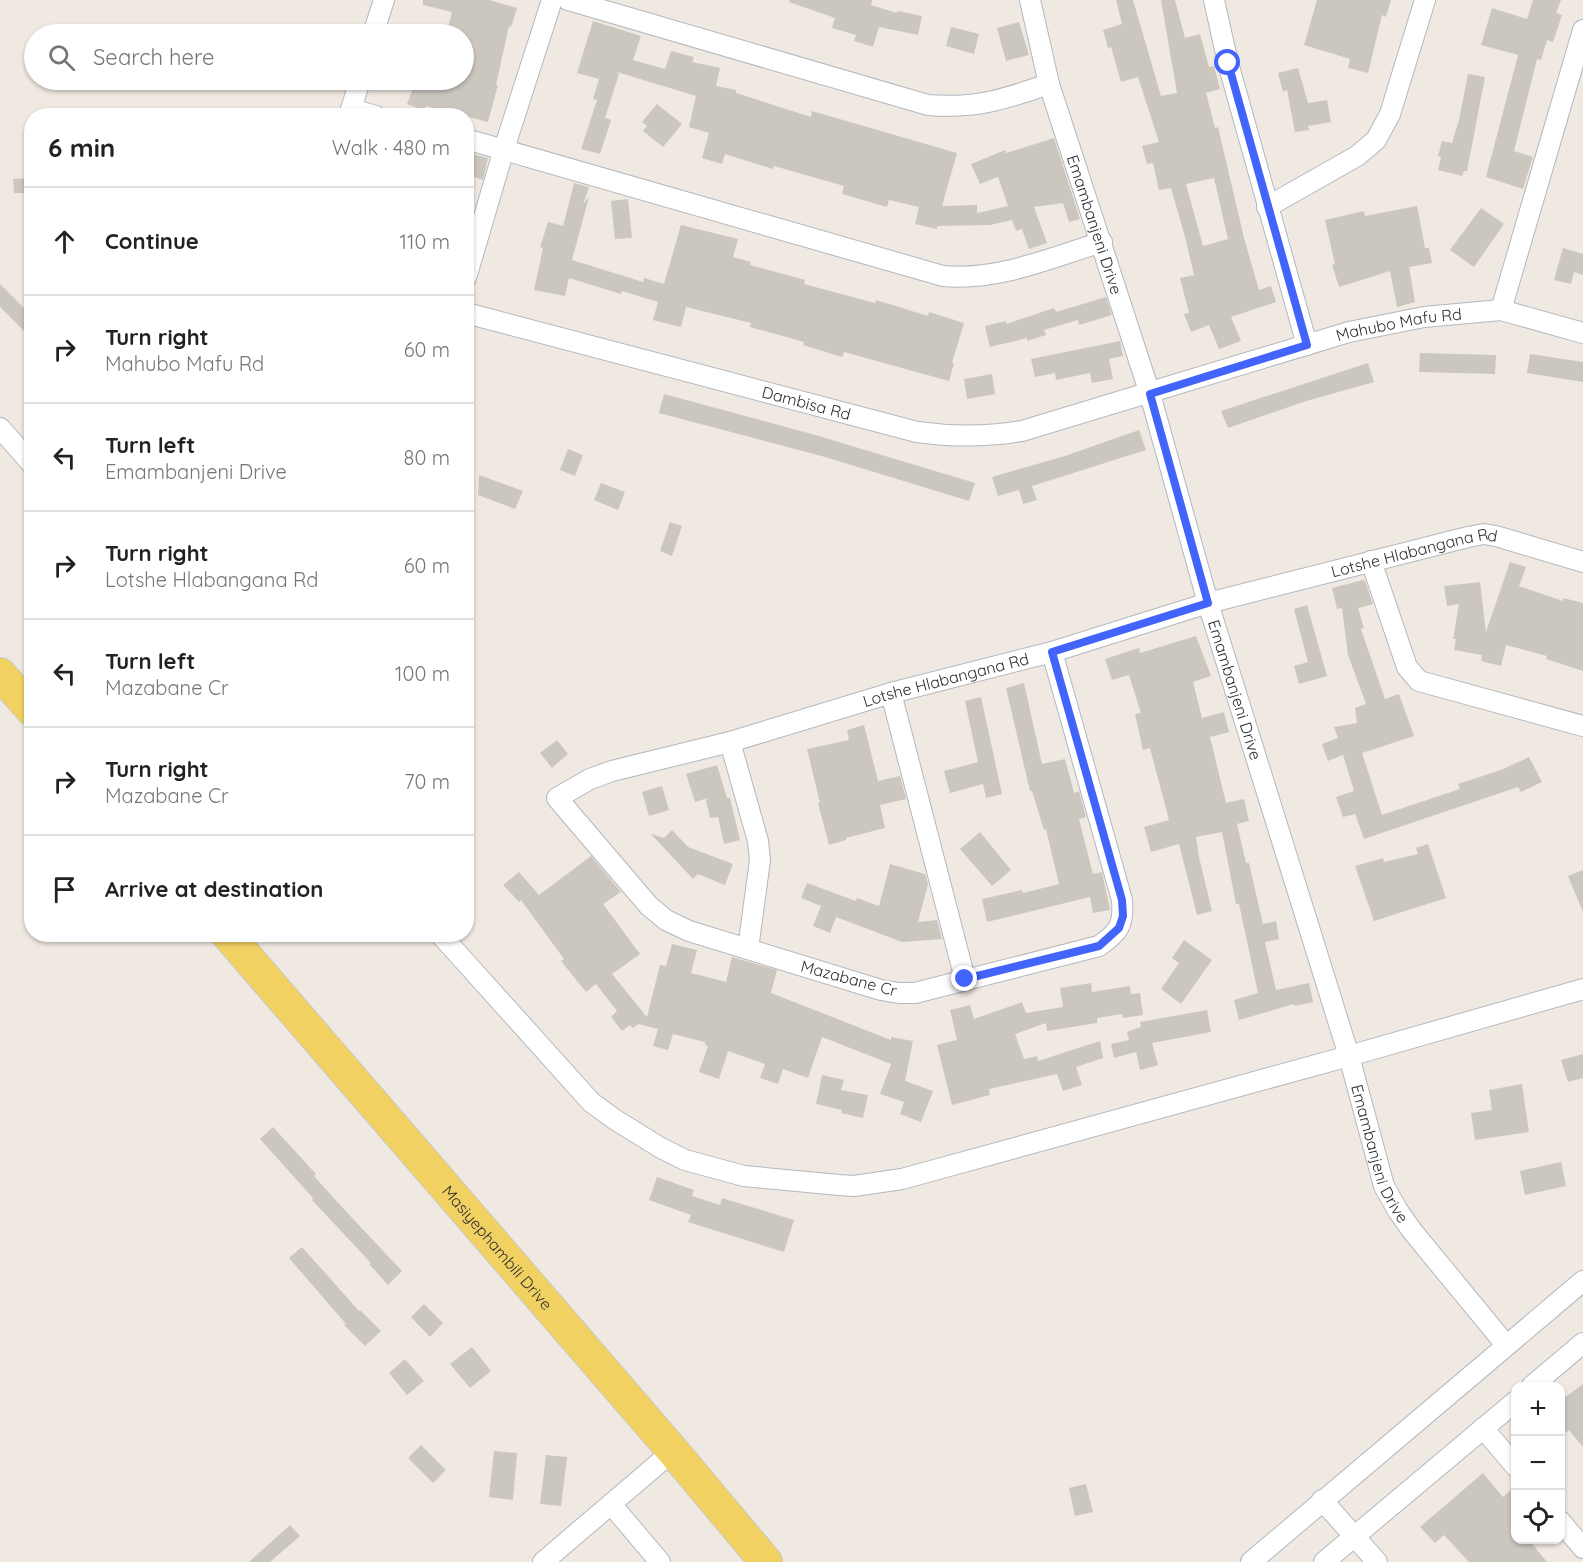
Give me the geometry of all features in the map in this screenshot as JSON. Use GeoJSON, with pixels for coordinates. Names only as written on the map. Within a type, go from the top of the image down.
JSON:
{"type":"FeatureCollection","features":[{"type":"Feature","properties":{"kind":"main road"},"geometry":{"type":"LineString","coordinates":[[0,674],[24,701]]}},
{"type":"Feature","properties":{"kind":"main road","name":"Masiyephambili Drive"},"geometry":{"type":"LineString","coordinates":[[234,942],[766,1562]]}},
{"type":"Feature","properties":{"kind":"street"},"geometry":{"type":"LineString","coordinates":[[376,24],[384,0]]}},
{"type":"Feature","properties":{"kind":"street"},"geometry":{"type":"LineString","coordinates":[[474,251],[552,0]]}},
{"type":"Feature","properties":{"kind":"street"},"geometry":{"type":"LineString","coordinates":[[568,0],[928,105],[975,106],[1049,84]]}},
{"type":"Feature","properties":{"kind":"street","name":"Emambanjeni Drive"},"geometry":{"type":"LineString","coordinates":[[1030,0],[1049,84],[1150,394],[1208,603],[1349,1056],[1384,1186],[1413,1232],[1506,1345]]}},
{"type":"Feature","properties":{"kind":"street"},"geometry":{"type":"LineString","coordinates":[[1214,0],[1228,63],[1307,345]]}},
{"type":"Feature","properties":{"kind":"street"},"geometry":{"type":"LineString","coordinates":[[1267,207],[1357,156],[1376,140],[1390,114],[1425,0]]}},
{"type":"Feature","properties":{"kind":"street"},"geometry":{"type":"LineString","coordinates":[[1501,310],[1583,30]]}},
{"type":"Feature","properties":{"kind":"street"},"geometry":{"type":"LineString","coordinates":[[351,108],[357,90]]}},
{"type":"Feature","properties":{"kind":"street"},"geometry":{"type":"LineString","coordinates":[[474,141],[943,276],[965,278],[991,275],[1102,242]]}},
{"type":"Feature","properties":{"kind":"street","name":"Mahubo Mafu Rd"},"geometry":{"type":"LineString","coordinates":[[1150,394],[1349,332],[1424,317],[1501,310],[1583,333]]}},
{"type":"Feature","properties":{"kind":"street","name":"Dambisa Rd"},"geometry":{"type":"LineString","coordinates":[[474,315],[917,432],[952,437],[1022,431],[1150,394]]}},
{"type":"Feature","properties":{"kind":"street"},"geometry":{"type":"LineString","coordinates":[[0,428],[24,455]]}},
{"type":"Feature","properties":{"kind":"street","name":"Lotshe Hlabangana Rd"},"geometry":{"type":"LineString","coordinates":[[557,798],[590,779],[612,771],[730,742],[891,693],[1052,652],[1208,603],[1484,534],[1583,562]]}},
{"type":"Feature","properties":{"kind":"street"},"geometry":{"type":"LineString","coordinates":[[1371,561],[1407,667],[1419,681],[1583,726]]}},
{"type":"Feature","properties":{"kind":"street","name":"Mazabane Cr"},"geometry":{"type":"LineString","coordinates":[[557,798],[633,890],[666,920],[689,931],[881,990],[915,993],[1099,946],[1119,928],[1123,916],[1122,900],[1052,652]]}},
{"type":"Feature","properties":{"kind":"street"},"geometry":{"type":"LineString","coordinates":[[891,693],[965,979]]}},
{"type":"Feature","properties":{"kind":"street"},"geometry":{"type":"LineString","coordinates":[[730,742],[758,840],[760,860],[748,949]]}},
{"type":"Feature","properties":{"kind":"street"},"geometry":{"type":"LineString","coordinates":[[447,942],[591,1102],[642,1138],[685,1160],[744,1176],[854,1186],[902,1179],[1583,989]]}},
{"type":"Feature","properties":{"kind":"street"},"geometry":{"type":"LineString","coordinates":[[1251,1562],[1583,1281]]}},
{"type":"Feature","properties":{"kind":"street"},"geometry":{"type":"LineString","coordinates":[[1537,1382],[1583,1343]]}},
{"type":"Feature","properties":{"kind":"street"},"geometry":{"type":"LineString","coordinates":[[1324,1562],[1511,1404]]}},
{"type":"Feature","properties":{"kind":"street"},"geometry":{"type":"LineString","coordinates":[[1483,1428],[1511,1462]]}},
{"type":"Feature","properties":{"kind":"street"},"geometry":{"type":"LineString","coordinates":[[543,1562],[673,1451]]}},
{"type":"Feature","properties":{"kind":"street"},"geometry":{"type":"LineString","coordinates":[[1322,1500],[1377,1562]]}},
{"type":"Feature","properties":{"kind":"street"},"geometry":{"type":"LineString","coordinates":[[611,1504],[660,1562]]}},
{"type":"Feature","properties":{"kind":"street"},"geometry":{"type":"LineString","coordinates":[[1565,1527],[1583,1548]]}},
{"type":"Feature","properties":{"kind":"building"},"geometry":{"type":"Polygon","coordinates":[[[423,0],[489,0],[517,8],[511,27],[509,26],[496,85],[498,85],[488,122],[474,118],[474,108],[426,106],[418,108],[407,104],[412,90],[474,90],[474,24],[449,24],[452,12],[423,5],[423,0]]]}},
{"type":"Feature","properties":{"kind":"building"},"geometry":{"type":"Polygon","coordinates":[[[790,0],[872,0],[871,5],[897,13],[898,11],[922,16],[918,35],[879,27],[873,47],[854,41],[856,35],[832,28],[835,18],[789,2],[790,0]]]}},
{"type":"Feature","properties":{"kind":"building"},"geometry":{"type":"Polygon","coordinates":[[[1116,0],[1133,0],[1161,96],[1177,93],[1161,0],[1175,0],[1185,38],[1200,34],[1209,67],[1214,66],[1220,89],[1206,93],[1215,128],[1218,127],[1244,238],[1259,290],[1271,286],[1276,302],[1231,317],[1241,341],[1219,349],[1209,325],[1191,332],[1184,314],[1189,313],[1180,278],[1194,275],[1185,237],[1171,188],[1159,190],[1153,163],[1147,164],[1142,146],[1159,142],[1138,77],[1121,82],[1111,47],[1108,48],[1103,30],[1122,24],[1116,0]],[[1214,178],[1186,184],[1203,246],[1228,239],[1214,178]]]}},
{"type":"Feature","properties":{"kind":"building"},"geometry":{"type":"Polygon","coordinates":[[[1317,0],[1391,0],[1386,17],[1382,15],[1368,73],[1348,68],[1350,59],[1304,45],[1317,0]]]}},
{"type":"Feature","properties":{"kind":"building"},"geometry":{"type":"Polygon","coordinates":[[[1533,0],[1561,0],[1556,13],[1562,15],[1553,42],[1547,40],[1541,60],[1537,59],[1514,151],[1533,157],[1523,189],[1486,177],[1518,55],[1481,45],[1492,8],[1527,19],[1533,0]]]}},
{"type":"Feature","properties":{"kind":"building"},"geometry":{"type":"Polygon","coordinates":[[[593,21],[641,36],[633,60],[665,69],[671,51],[694,57],[692,62],[720,68],[716,86],[736,90],[736,93],[811,117],[812,111],[957,153],[942,206],[977,205],[977,213],[1008,206],[998,177],[980,184],[971,164],[1005,150],[1006,153],[1054,138],[1080,219],[1069,222],[1063,203],[1034,207],[1047,243],[1029,249],[1022,229],[1016,231],[1012,220],[990,225],[937,226],[937,229],[915,224],[919,207],[889,200],[887,207],[842,194],[844,186],[774,166],[773,169],[725,154],[722,164],[702,158],[709,133],[689,127],[696,96],[617,72],[619,74],[605,118],[611,120],[600,154],[581,149],[597,100],[593,99],[599,79],[577,73],[593,21]]]}},
{"type":"Feature","properties":{"kind":"building"},"geometry":{"type":"Polygon","coordinates":[[[1019,22],[1029,55],[1006,61],[997,28],[1019,22]]]}},
{"type":"Feature","properties":{"kind":"building"},"geometry":{"type":"Polygon","coordinates":[[[951,27],[979,34],[974,54],[946,46],[951,27]]]}},
{"type":"Feature","properties":{"kind":"building"},"geometry":{"type":"Polygon","coordinates":[[[1298,68],[1308,103],[1327,100],[1331,122],[1308,126],[1309,130],[1295,132],[1287,90],[1283,92],[1278,73],[1298,68]]]}},
{"type":"Feature","properties":{"kind":"building"},"geometry":{"type":"Polygon","coordinates":[[[1468,74],[1485,77],[1467,171],[1464,171],[1462,176],[1438,170],[1441,157],[1438,156],[1442,141],[1452,143],[1468,74]]]}},
{"type":"Feature","properties":{"kind":"building"},"geometry":{"type":"Polygon","coordinates":[[[657,104],[682,124],[663,147],[643,131],[647,126],[642,122],[657,104]]]}},
{"type":"Feature","properties":{"kind":"building"},"geometry":{"type":"Polygon","coordinates":[[[474,154],[488,158],[483,180],[474,177],[474,154]]]}},
{"type":"Feature","properties":{"kind":"building"},"geometry":{"type":"Polygon","coordinates":[[[24,178],[24,193],[14,193],[13,179],[24,178]]]}},
{"type":"Feature","properties":{"kind":"building"},"geometry":{"type":"Polygon","coordinates":[[[574,183],[589,187],[583,204],[589,197],[572,260],[643,282],[644,278],[664,284],[681,225],[738,239],[733,257],[751,262],[750,265],[805,280],[804,284],[875,303],[876,300],[928,316],[929,312],[964,323],[949,381],[844,352],[842,357],[803,345],[804,342],[750,327],[751,323],[686,307],[681,327],[653,320],[658,302],[622,291],[621,294],[569,278],[565,296],[534,290],[543,248],[540,247],[548,222],[563,226],[574,183]]]}},
{"type":"Feature","properties":{"kind":"building"},"geometry":{"type":"Polygon","coordinates":[[[628,199],[632,238],[615,239],[611,201],[628,199]]]}},
{"type":"Feature","properties":{"kind":"building"},"geometry":{"type":"Polygon","coordinates":[[[1417,206],[1425,248],[1429,248],[1432,263],[1409,267],[1415,302],[1397,307],[1390,271],[1339,287],[1332,265],[1335,264],[1325,220],[1364,211],[1365,216],[1417,206]]]}},
{"type":"Feature","properties":{"kind":"building"},"geometry":{"type":"Polygon","coordinates":[[[1481,208],[1504,224],[1474,267],[1450,250],[1481,208]]]}},
{"type":"Feature","properties":{"kind":"building"},"geometry":{"type":"Polygon","coordinates":[[[1563,248],[1583,254],[1583,275],[1574,272],[1571,284],[1554,280],[1563,248]]]}},
{"type":"Feature","properties":{"kind":"building"},"geometry":{"type":"Polygon","coordinates":[[[0,284],[24,308],[24,331],[0,307],[0,284]]]}},
{"type":"Feature","properties":{"kind":"building"},"geometry":{"type":"Polygon","coordinates":[[[1106,297],[1112,315],[1079,325],[1078,320],[1044,330],[1046,335],[1027,341],[1027,338],[990,347],[985,326],[1006,321],[1006,324],[1054,308],[1056,312],[1106,297]]]}},
{"type":"Feature","properties":{"kind":"building"},"geometry":{"type":"Polygon","coordinates":[[[1120,341],[1123,356],[1109,359],[1113,379],[1092,383],[1090,373],[1056,380],[1055,373],[1035,377],[1031,359],[1120,341]]]}},
{"type":"Feature","properties":{"kind":"building"},"geometry":{"type":"Polygon","coordinates":[[[1420,353],[1496,355],[1495,374],[1419,372],[1420,353]]]}},
{"type":"Feature","properties":{"kind":"building"},"geometry":{"type":"Polygon","coordinates":[[[1530,354],[1583,362],[1583,382],[1527,373],[1530,354]]]}},
{"type":"Feature","properties":{"kind":"building"},"geometry":{"type":"Polygon","coordinates":[[[1368,363],[1374,382],[1303,402],[1228,428],[1221,411],[1368,363]]]}},
{"type":"Feature","properties":{"kind":"building"},"geometry":{"type":"Polygon","coordinates":[[[992,374],[995,394],[967,399],[964,379],[992,374]]]}},
{"type":"Feature","properties":{"kind":"building"},"geometry":{"type":"Polygon","coordinates":[[[664,394],[812,434],[975,483],[969,501],[825,457],[659,413],[664,394]]]}},
{"type":"Feature","properties":{"kind":"building"},"geometry":{"type":"Polygon","coordinates":[[[1139,430],[1146,450],[1032,486],[1037,500],[1023,504],[1019,490],[998,496],[992,477],[1065,456],[1139,430]]]}},
{"type":"Feature","properties":{"kind":"building"},"geometry":{"type":"Polygon","coordinates":[[[568,449],[583,455],[575,476],[560,470],[568,449]]]}},
{"type":"Feature","properties":{"kind":"building"},"geometry":{"type":"Polygon","coordinates":[[[479,475],[523,491],[515,509],[478,495],[479,475]]]}},
{"type":"Feature","properties":{"kind":"building"},"geometry":{"type":"Polygon","coordinates":[[[601,483],[625,492],[618,510],[594,500],[601,483]]]}},
{"type":"Feature","properties":{"kind":"building"},"geometry":{"type":"Polygon","coordinates":[[[670,522],[682,526],[672,556],[660,551],[670,522]]]}},
{"type":"Feature","properties":{"kind":"building"},"geometry":{"type":"Polygon","coordinates":[[[1510,562],[1526,567],[1519,586],[1563,601],[1563,598],[1583,603],[1583,671],[1546,659],[1547,656],[1506,645],[1501,666],[1481,661],[1482,655],[1454,650],[1456,639],[1453,639],[1459,604],[1447,606],[1444,586],[1480,582],[1486,632],[1510,562]]]}},
{"type":"Feature","properties":{"kind":"building"},"geometry":{"type":"Polygon","coordinates":[[[1363,580],[1373,604],[1358,608],[1364,628],[1361,629],[1385,699],[1399,694],[1414,736],[1362,753],[1382,815],[1460,789],[1458,784],[1501,770],[1529,757],[1542,782],[1521,792],[1518,787],[1364,839],[1355,814],[1343,817],[1336,797],[1354,791],[1343,755],[1328,761],[1322,744],[1338,738],[1334,727],[1357,723],[1355,708],[1366,704],[1348,655],[1342,608],[1337,609],[1332,588],[1363,580]]]}},
{"type":"Feature","properties":{"kind":"building"},"geometry":{"type":"Polygon","coordinates":[[[1307,605],[1327,676],[1299,684],[1294,666],[1308,662],[1294,609],[1307,605]]]}},
{"type":"Feature","properties":{"kind":"building"},"geometry":{"type":"Polygon","coordinates":[[[1196,636],[1211,676],[1193,682],[1202,718],[1224,712],[1229,732],[1210,737],[1226,803],[1244,799],[1249,821],[1237,824],[1246,863],[1249,863],[1263,924],[1276,921],[1279,939],[1265,942],[1276,990],[1309,983],[1313,1002],[1295,1006],[1294,1004],[1239,1020],[1234,1000],[1258,993],[1239,904],[1236,904],[1222,832],[1196,837],[1212,911],[1197,915],[1179,844],[1151,852],[1144,827],[1169,820],[1150,748],[1143,750],[1135,714],[1141,713],[1129,675],[1112,680],[1105,659],[1139,648],[1140,653],[1196,636]]]}},
{"type":"Feature","properties":{"kind":"building"},"geometry":{"type":"Polygon","coordinates":[[[1024,683],[1042,764],[1065,759],[1074,793],[1079,791],[1086,817],[1079,819],[1093,874],[1102,872],[1110,910],[1093,913],[1090,897],[987,922],[982,899],[1022,890],[1023,893],[1059,884],[1046,829],[1044,830],[1032,791],[1030,791],[1006,688],[1024,683]]]}},
{"type":"Feature","properties":{"kind":"building"},"geometry":{"type":"Polygon","coordinates":[[[981,697],[1002,794],[986,798],[983,784],[950,793],[944,771],[978,762],[965,701],[981,697]]]}},
{"type":"Feature","properties":{"kind":"building"},"geometry":{"type":"Polygon","coordinates":[[[864,725],[878,781],[900,776],[906,799],[880,805],[885,828],[829,845],[807,749],[849,740],[847,730],[864,725]]]}},
{"type":"Feature","properties":{"kind":"building"},"geometry":{"type":"Polygon","coordinates":[[[557,740],[568,754],[552,768],[540,753],[557,740]]]}},
{"type":"Feature","properties":{"kind":"building"},"geometry":{"type":"Polygon","coordinates":[[[717,765],[727,798],[730,798],[740,840],[724,844],[718,817],[710,818],[706,800],[708,798],[695,802],[686,774],[717,765]]]}},
{"type":"Feature","properties":{"kind":"building"},"geometry":{"type":"Polygon","coordinates":[[[662,786],[669,810],[649,816],[642,792],[662,786]]]}},
{"type":"Feature","properties":{"kind":"building"},"geometry":{"type":"Polygon","coordinates":[[[672,830],[688,847],[733,864],[725,885],[698,874],[693,879],[651,834],[664,838],[672,830]]]}},
{"type":"Feature","properties":{"kind":"building"},"geometry":{"type":"Polygon","coordinates":[[[980,832],[1011,870],[992,886],[960,849],[980,832]]]}},
{"type":"Feature","properties":{"kind":"building"},"geometry":{"type":"Polygon","coordinates":[[[1428,844],[1446,898],[1374,921],[1355,866],[1383,858],[1384,862],[1418,854],[1416,848],[1428,844]]]}},
{"type":"Feature","properties":{"kind":"building"},"geometry":{"type":"Polygon","coordinates":[[[591,856],[621,892],[603,904],[640,954],[612,974],[647,1017],[660,965],[666,966],[672,944],[697,950],[691,973],[726,982],[732,957],[777,970],[771,993],[891,1040],[891,1037],[913,1041],[905,1081],[933,1091],[921,1122],[900,1114],[904,1102],[880,1094],[891,1064],[822,1037],[808,1078],[783,1069],[778,1084],[760,1078],[765,1064],[728,1051],[719,1079],[699,1072],[708,1046],[705,1042],[673,1034],[668,1050],[653,1046],[658,1029],[638,1024],[633,1028],[630,1025],[622,1031],[611,1017],[617,1011],[596,984],[586,992],[561,961],[564,959],[521,900],[519,902],[503,885],[519,872],[539,895],[591,856]]]}},
{"type":"Feature","properties":{"kind":"building"},"geometry":{"type":"Polygon","coordinates":[[[890,864],[925,874],[928,884],[918,922],[937,920],[942,939],[902,942],[836,917],[830,933],[813,926],[821,906],[801,898],[807,883],[856,901],[857,898],[879,906],[890,864]]]}},
{"type":"Feature","properties":{"kind":"building"},"geometry":{"type":"Polygon","coordinates":[[[1583,870],[1583,912],[1568,876],[1583,870]]]}},
{"type":"Feature","properties":{"kind":"building"},"geometry":{"type":"Polygon","coordinates":[[[1184,940],[1212,960],[1181,1004],[1161,989],[1179,963],[1172,958],[1184,940]]]}},
{"type":"Feature","properties":{"kind":"building"},"geometry":{"type":"Polygon","coordinates":[[[1091,983],[1092,992],[1130,986],[1131,994],[1140,993],[1143,1015],[1123,1018],[1122,1014],[1097,1018],[1097,1023],[1047,1031],[1046,1023],[1015,1034],[1024,1059],[1037,1056],[1038,1061],[1100,1041],[1103,1058],[1076,1067],[1082,1085],[1063,1091],[1057,1074],[989,1089],[990,1095],[952,1105],[937,1045],[957,1040],[950,1010],[970,1005],[974,1019],[1022,1002],[1026,1013],[1063,1007],[1060,988],[1091,983]]]}},
{"type":"Feature","properties":{"kind":"building"},"geometry":{"type":"Polygon","coordinates":[[[1207,1010],[1211,1032],[1152,1043],[1158,1065],[1140,1070],[1136,1052],[1114,1058],[1111,1044],[1129,1040],[1127,1032],[1141,1027],[1140,1022],[1207,1010]]]}},
{"type":"Feature","properties":{"kind":"building"},"geometry":{"type":"Polygon","coordinates":[[[1583,1054],[1583,1078],[1568,1082],[1561,1060],[1583,1054]]]}},
{"type":"Feature","properties":{"kind":"building"},"geometry":{"type":"Polygon","coordinates":[[[822,1075],[844,1080],[841,1090],[868,1095],[863,1118],[816,1104],[822,1075]]]}},
{"type":"Feature","properties":{"kind":"building"},"geometry":{"type":"Polygon","coordinates":[[[1522,1084],[1529,1132],[1475,1140],[1471,1113],[1492,1110],[1489,1090],[1522,1084]]]}},
{"type":"Feature","properties":{"kind":"building"},"geometry":{"type":"Polygon","coordinates":[[[273,1127],[316,1174],[314,1176],[402,1271],[388,1285],[260,1139],[273,1127]]]}},
{"type":"Feature","properties":{"kind":"building"},"geometry":{"type":"Polygon","coordinates":[[[1561,1162],[1566,1186],[1525,1195],[1520,1171],[1561,1162]]]}},
{"type":"Feature","properties":{"kind":"building"},"geometry":{"type":"Polygon","coordinates":[[[657,1177],[694,1190],[692,1196],[720,1205],[722,1198],[794,1220],[784,1252],[688,1222],[691,1215],[649,1200],[657,1177]]]}},
{"type":"Feature","properties":{"kind":"building"},"geometry":{"type":"Polygon","coordinates":[[[302,1247],[359,1311],[381,1331],[365,1346],[344,1325],[346,1324],[289,1258],[302,1247]]]}},
{"type":"Feature","properties":{"kind":"building"},"geometry":{"type":"Polygon","coordinates":[[[424,1304],[443,1323],[430,1337],[411,1317],[424,1304]]]}},
{"type":"Feature","properties":{"kind":"building"},"geometry":{"type":"Polygon","coordinates":[[[472,1347],[491,1371],[470,1388],[450,1364],[472,1347]]]}},
{"type":"Feature","properties":{"kind":"building"},"geometry":{"type":"Polygon","coordinates":[[[405,1359],[424,1381],[407,1395],[389,1373],[405,1359]]]}},
{"type":"Feature","properties":{"kind":"building"},"geometry":{"type":"Polygon","coordinates":[[[1583,1384],[1583,1447],[1569,1430],[1565,1433],[1565,1397],[1583,1384]]]}},
{"type":"Feature","properties":{"kind":"building"},"geometry":{"type":"Polygon","coordinates":[[[421,1445],[446,1470],[433,1483],[408,1458],[421,1445]]]}},
{"type":"Feature","properties":{"kind":"building"},"geometry":{"type":"Polygon","coordinates":[[[494,1451],[517,1453],[513,1500],[489,1497],[494,1451]]]}},
{"type":"Feature","properties":{"kind":"building"},"geometry":{"type":"Polygon","coordinates":[[[546,1455],[567,1457],[561,1506],[540,1504],[546,1455]]]}},
{"type":"Feature","properties":{"kind":"building"},"geometry":{"type":"Polygon","coordinates":[[[1483,1473],[1503,1497],[1511,1490],[1511,1544],[1532,1544],[1547,1562],[1469,1562],[1444,1535],[1435,1543],[1420,1527],[1483,1473]]]}},
{"type":"Feature","properties":{"kind":"building"},"geometry":{"type":"Polygon","coordinates":[[[1086,1484],[1093,1512],[1075,1516],[1069,1488],[1086,1484]]]}},
{"type":"Feature","properties":{"kind":"building"},"geometry":{"type":"Polygon","coordinates":[[[290,1525],[300,1536],[270,1562],[249,1562],[290,1525]]]}},
{"type":"Feature","properties":{"kind":"route"},"geometry":{"type":"LineString","coordinates":[[965,979],[1099,946],[1119,928],[1123,916],[1122,900],[1052,652],[1208,603],[1150,394],[1307,345],[1228,63]]}}]}
